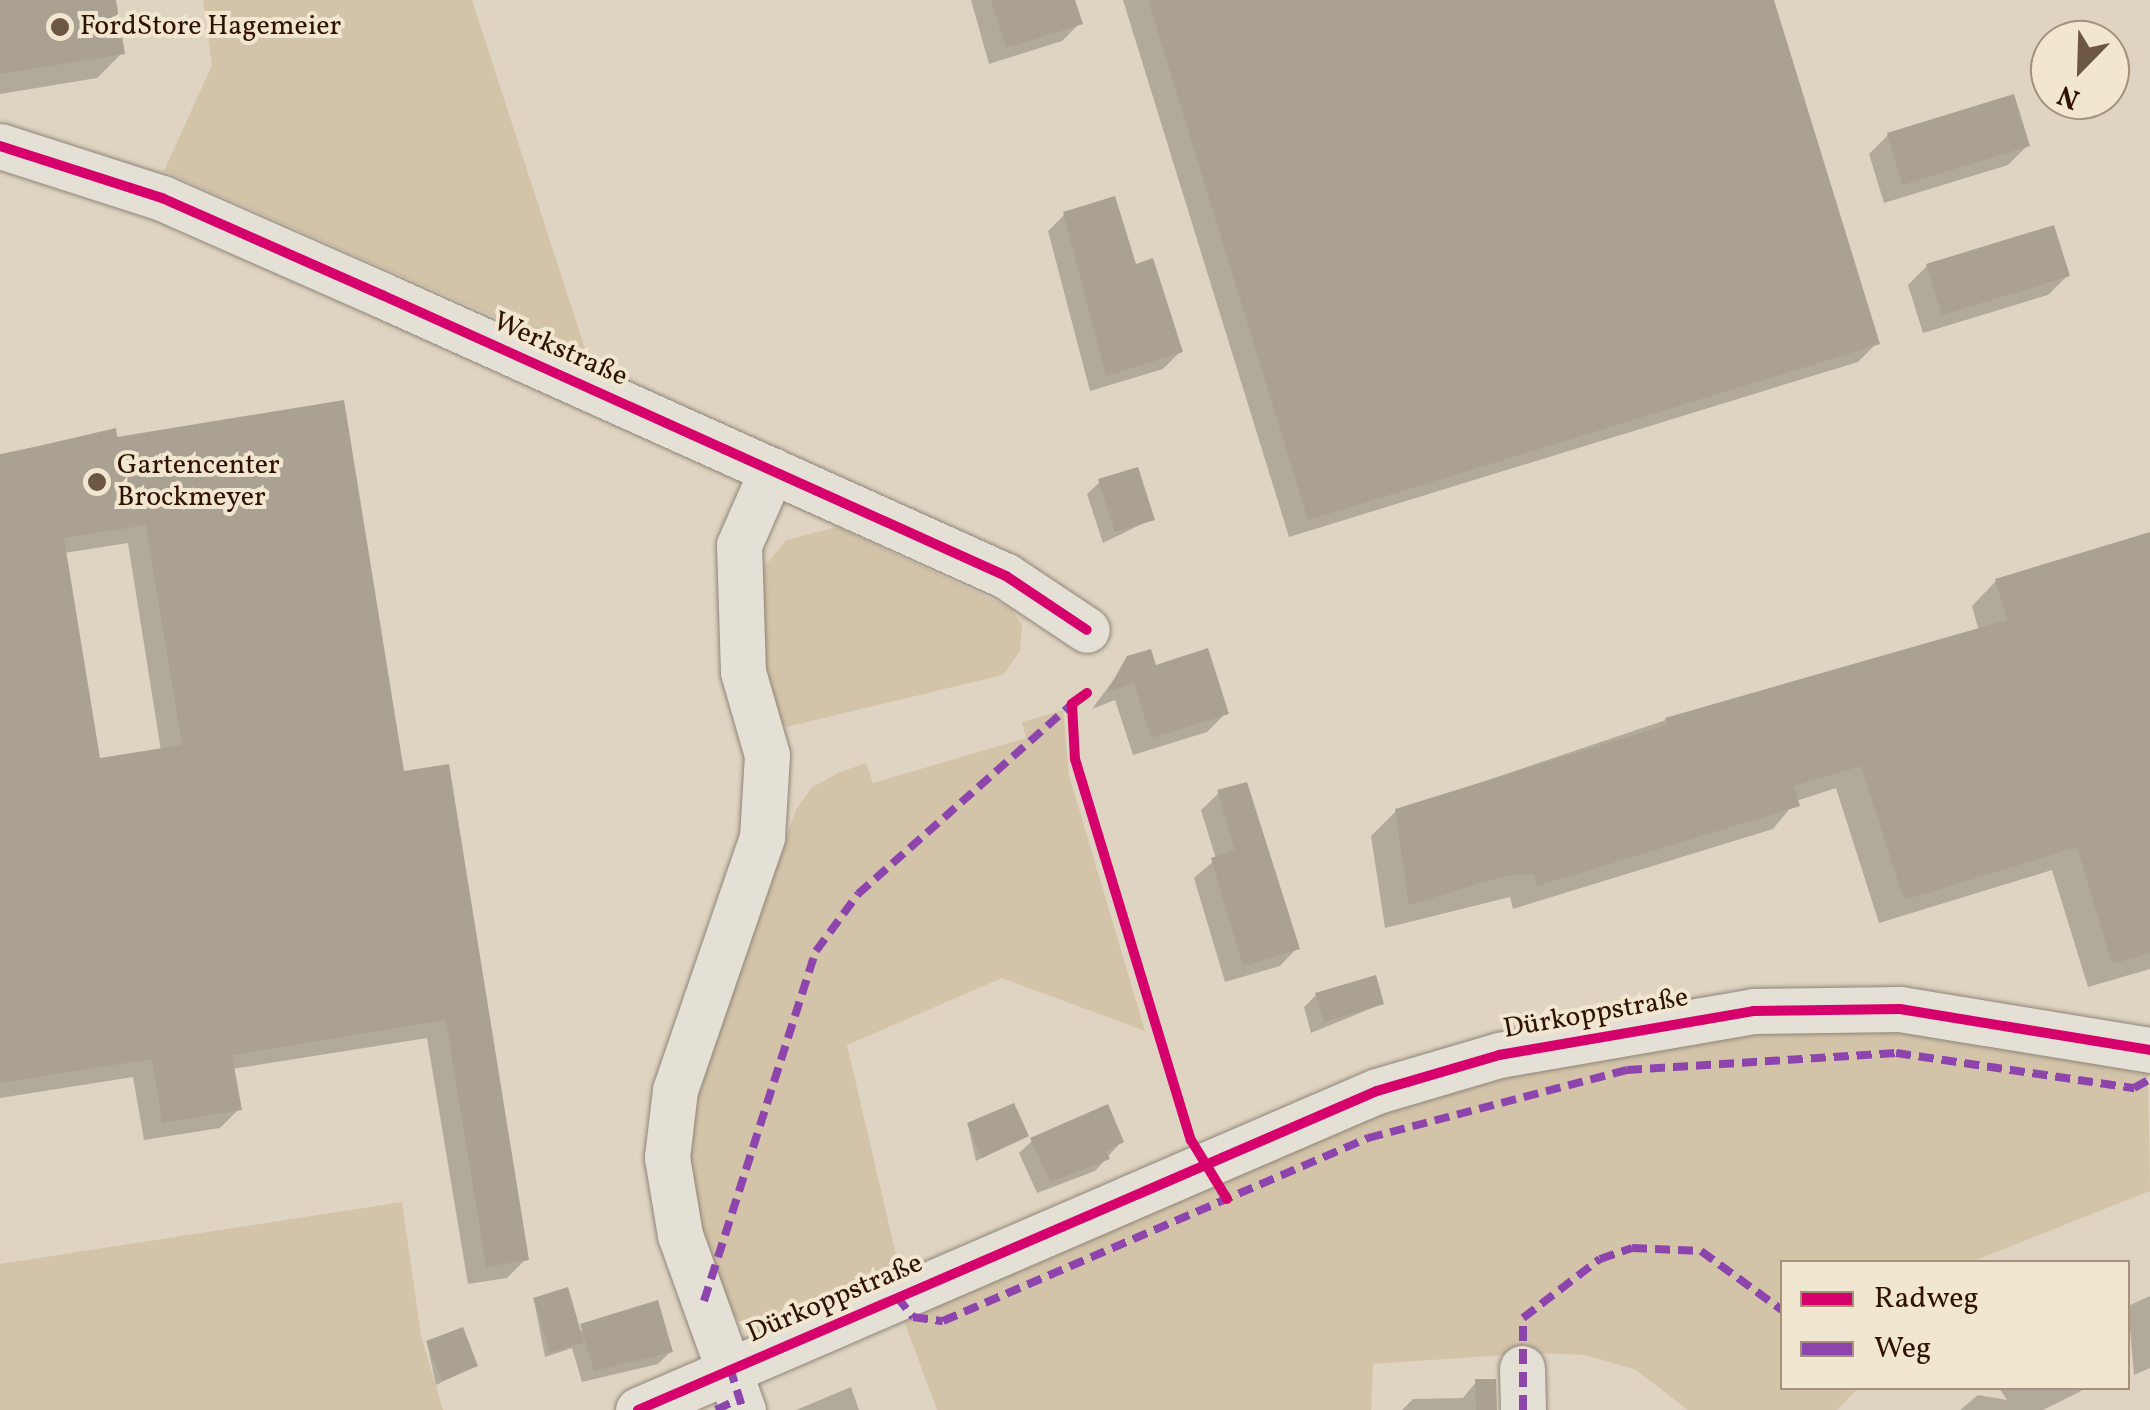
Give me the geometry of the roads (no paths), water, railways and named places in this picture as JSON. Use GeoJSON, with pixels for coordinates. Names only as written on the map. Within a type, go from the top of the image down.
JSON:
{"type":"FeatureCollection","features":[{"type":"Feature","properties":{"kind":"street","name":"Werkstraße"},"geometry":{"type":"LineString","coordinates":[[0,146],[162,198],[1006,576],[1087,630]]}},
{"type":"Feature","properties":{"kind":"street"},"geometry":{"type":"LineString","coordinates":[[736,1389],[680,1235],[667,1157],[675,1090],[762,837],[767,755],[743,672],[738,546],[772,470]]}},
{"type":"Feature","properties":{"kind":"street","name":"Dürkoppstraße"},"geometry":{"type":"LineString","coordinates":[[638,1410],[736,1389],[1377,1092],[1499,1055],[1752,1011],[1882,1010],[2150,1050]]}},
{"type":"Feature","properties":{"kind":"place","name":"FordStore Hagemeier"},"geometry":{"type":"Point","coordinates":[60,27]}},
{"type":"Feature","properties":{"kind":"place","name":"Gartencenter Brockmeyer"},"geometry":{"type":"Point","coordinates":[97,482]}}]}
